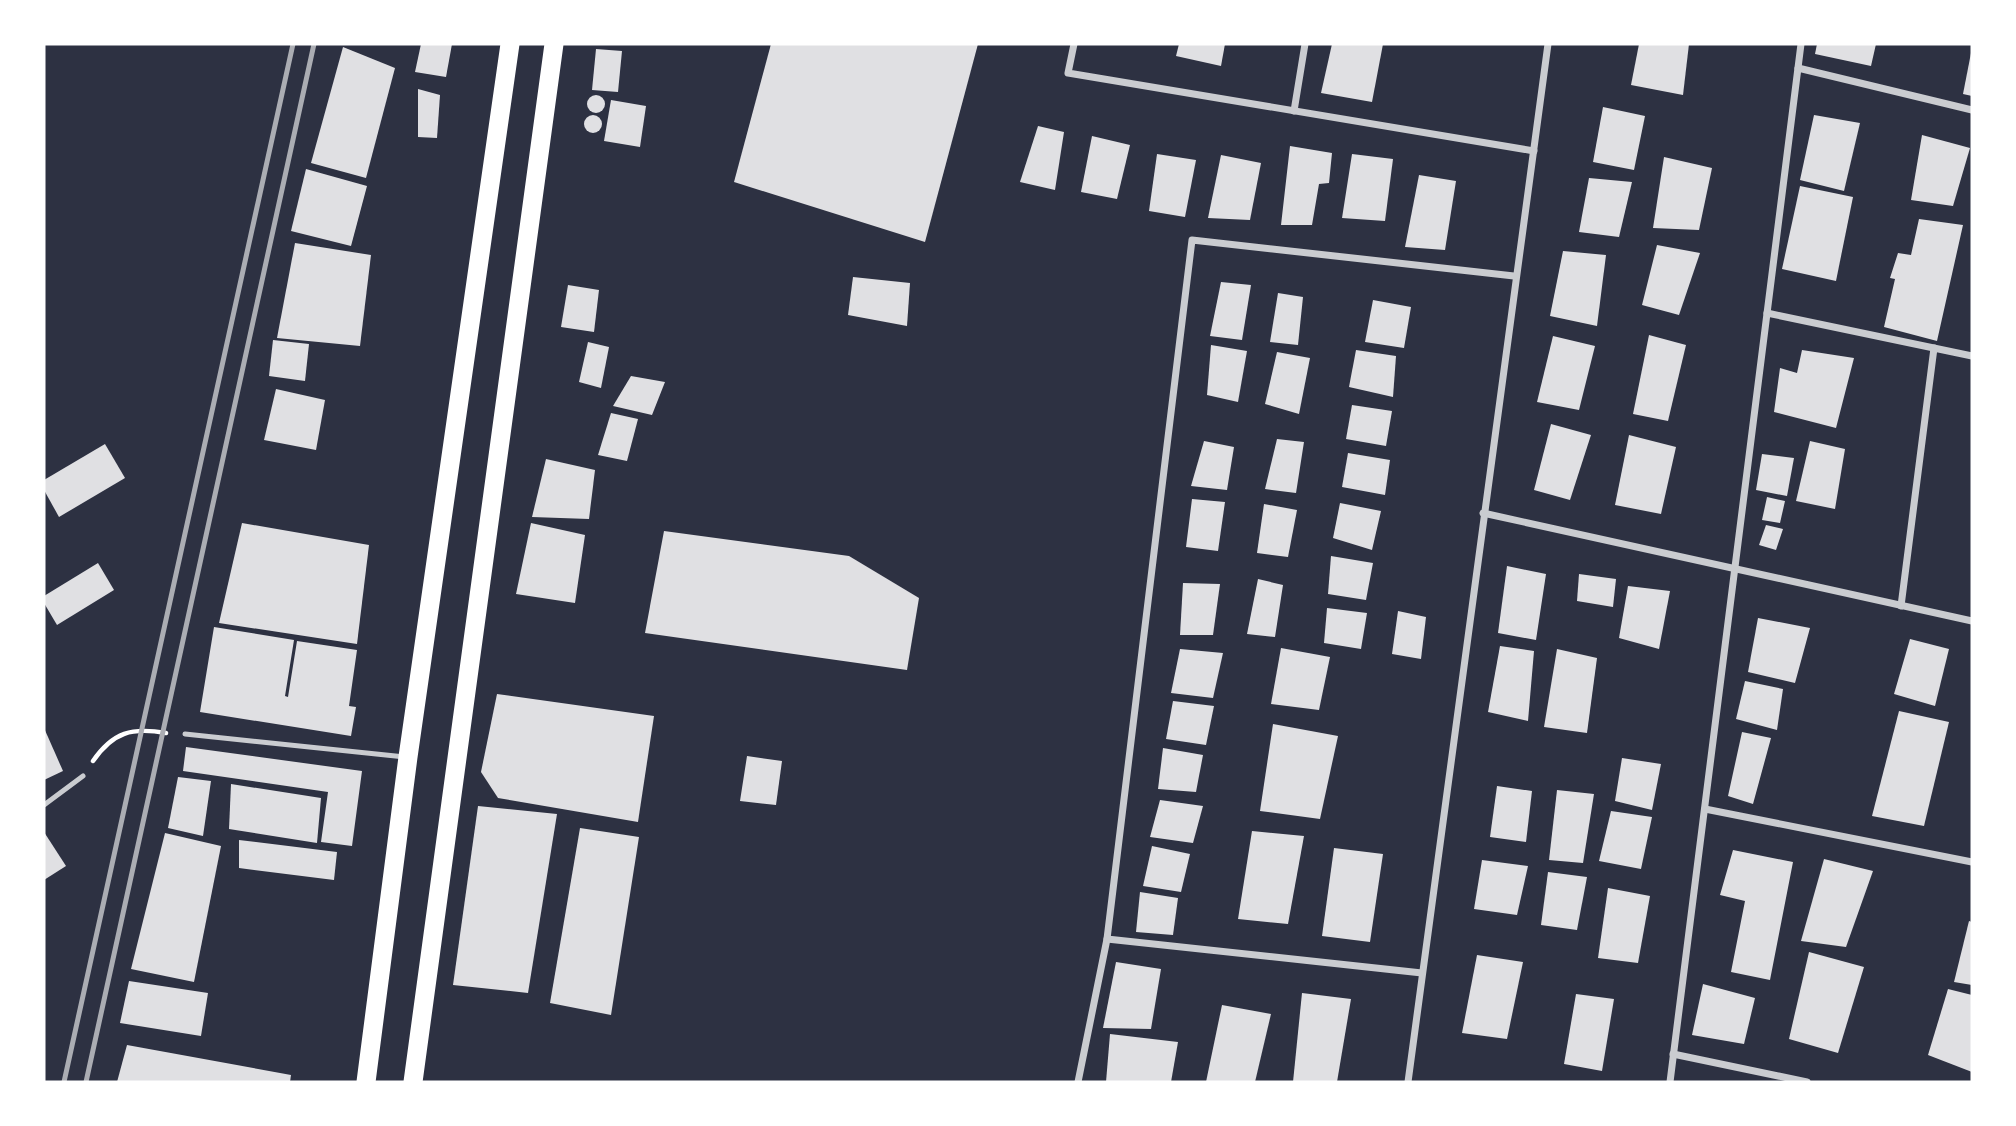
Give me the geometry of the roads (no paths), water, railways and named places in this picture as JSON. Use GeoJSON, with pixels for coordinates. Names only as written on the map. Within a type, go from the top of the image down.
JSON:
{"type":"FeatureCollection","features":[{"type":"Feature","properties":{"kind":"highway"},"geometry":{"type":"LineString","coordinates":[[366,1082],[408,757],[510,44]]}},
{"type":"Feature","properties":{"kind":"highway"},"geometry":{"type":"LineString","coordinates":[[413,1082],[554,44]]}},
{"type":"Feature","properties":{"kind":"street"},"geometry":{"type":"LineString","coordinates":[[1074,44],[1069,73],[1534,151]]}},
{"type":"Feature","properties":{"kind":"street"},"geometry":{"type":"LineString","coordinates":[[1294,111],[1306,44]]}},
{"type":"Feature","properties":{"kind":"street"},"geometry":{"type":"LineString","coordinates":[[1408,1082],[1514,276],[1548,44]]}},
{"type":"Feature","properties":{"kind":"street"},"geometry":{"type":"LineString","coordinates":[[1670,1082],[1801,44]]}},
{"type":"Feature","properties":{"kind":"street"},"geometry":{"type":"LineString","coordinates":[[1798,68],[1972,110]]}},
{"type":"Feature","properties":{"kind":"street"},"geometry":{"type":"LineString","coordinates":[[1078,1082],[1107,939],[1192,240],[1514,276]]}},
{"type":"Feature","properties":{"kind":"street"},"geometry":{"type":"LineString","coordinates":[[1767,313],[1972,356]]}},
{"type":"Feature","properties":{"kind":"street"},"geometry":{"type":"LineString","coordinates":[[1901,606],[1934,348]]}},
{"type":"Feature","properties":{"kind":"street"},"geometry":{"type":"LineString","coordinates":[[1483,513],[1972,621]]}},
{"type":"Feature","properties":{"kind":"street"},"geometry":{"type":"LineString","coordinates":[[1704,809],[1972,862]]}},
{"type":"Feature","properties":{"kind":"street"},"geometry":{"type":"LineString","coordinates":[[1107,939],[1422,973]]}},
{"type":"Feature","properties":{"kind":"street"},"geometry":{"type":"LineString","coordinates":[[1673,1054],[1807,1082]]}},
{"type":"Feature","properties":{"kind":"lane"},"geometry":{"type":"LineString","coordinates":[[185,734],[408,757]]}},
{"type":"Feature","properties":{"kind":"lane"},"geometry":{"type":"LineString","coordinates":[[44,804],[83,776]]}},
{"type":"Feature","properties":{"kind":"railway"},"geometry":{"type":"LineString","coordinates":[[64,1082],[293,44]]}},
{"type":"Feature","properties":{"kind":"railway"},"geometry":{"type":"LineString","coordinates":[[86,1082],[314,44]]}}]}
